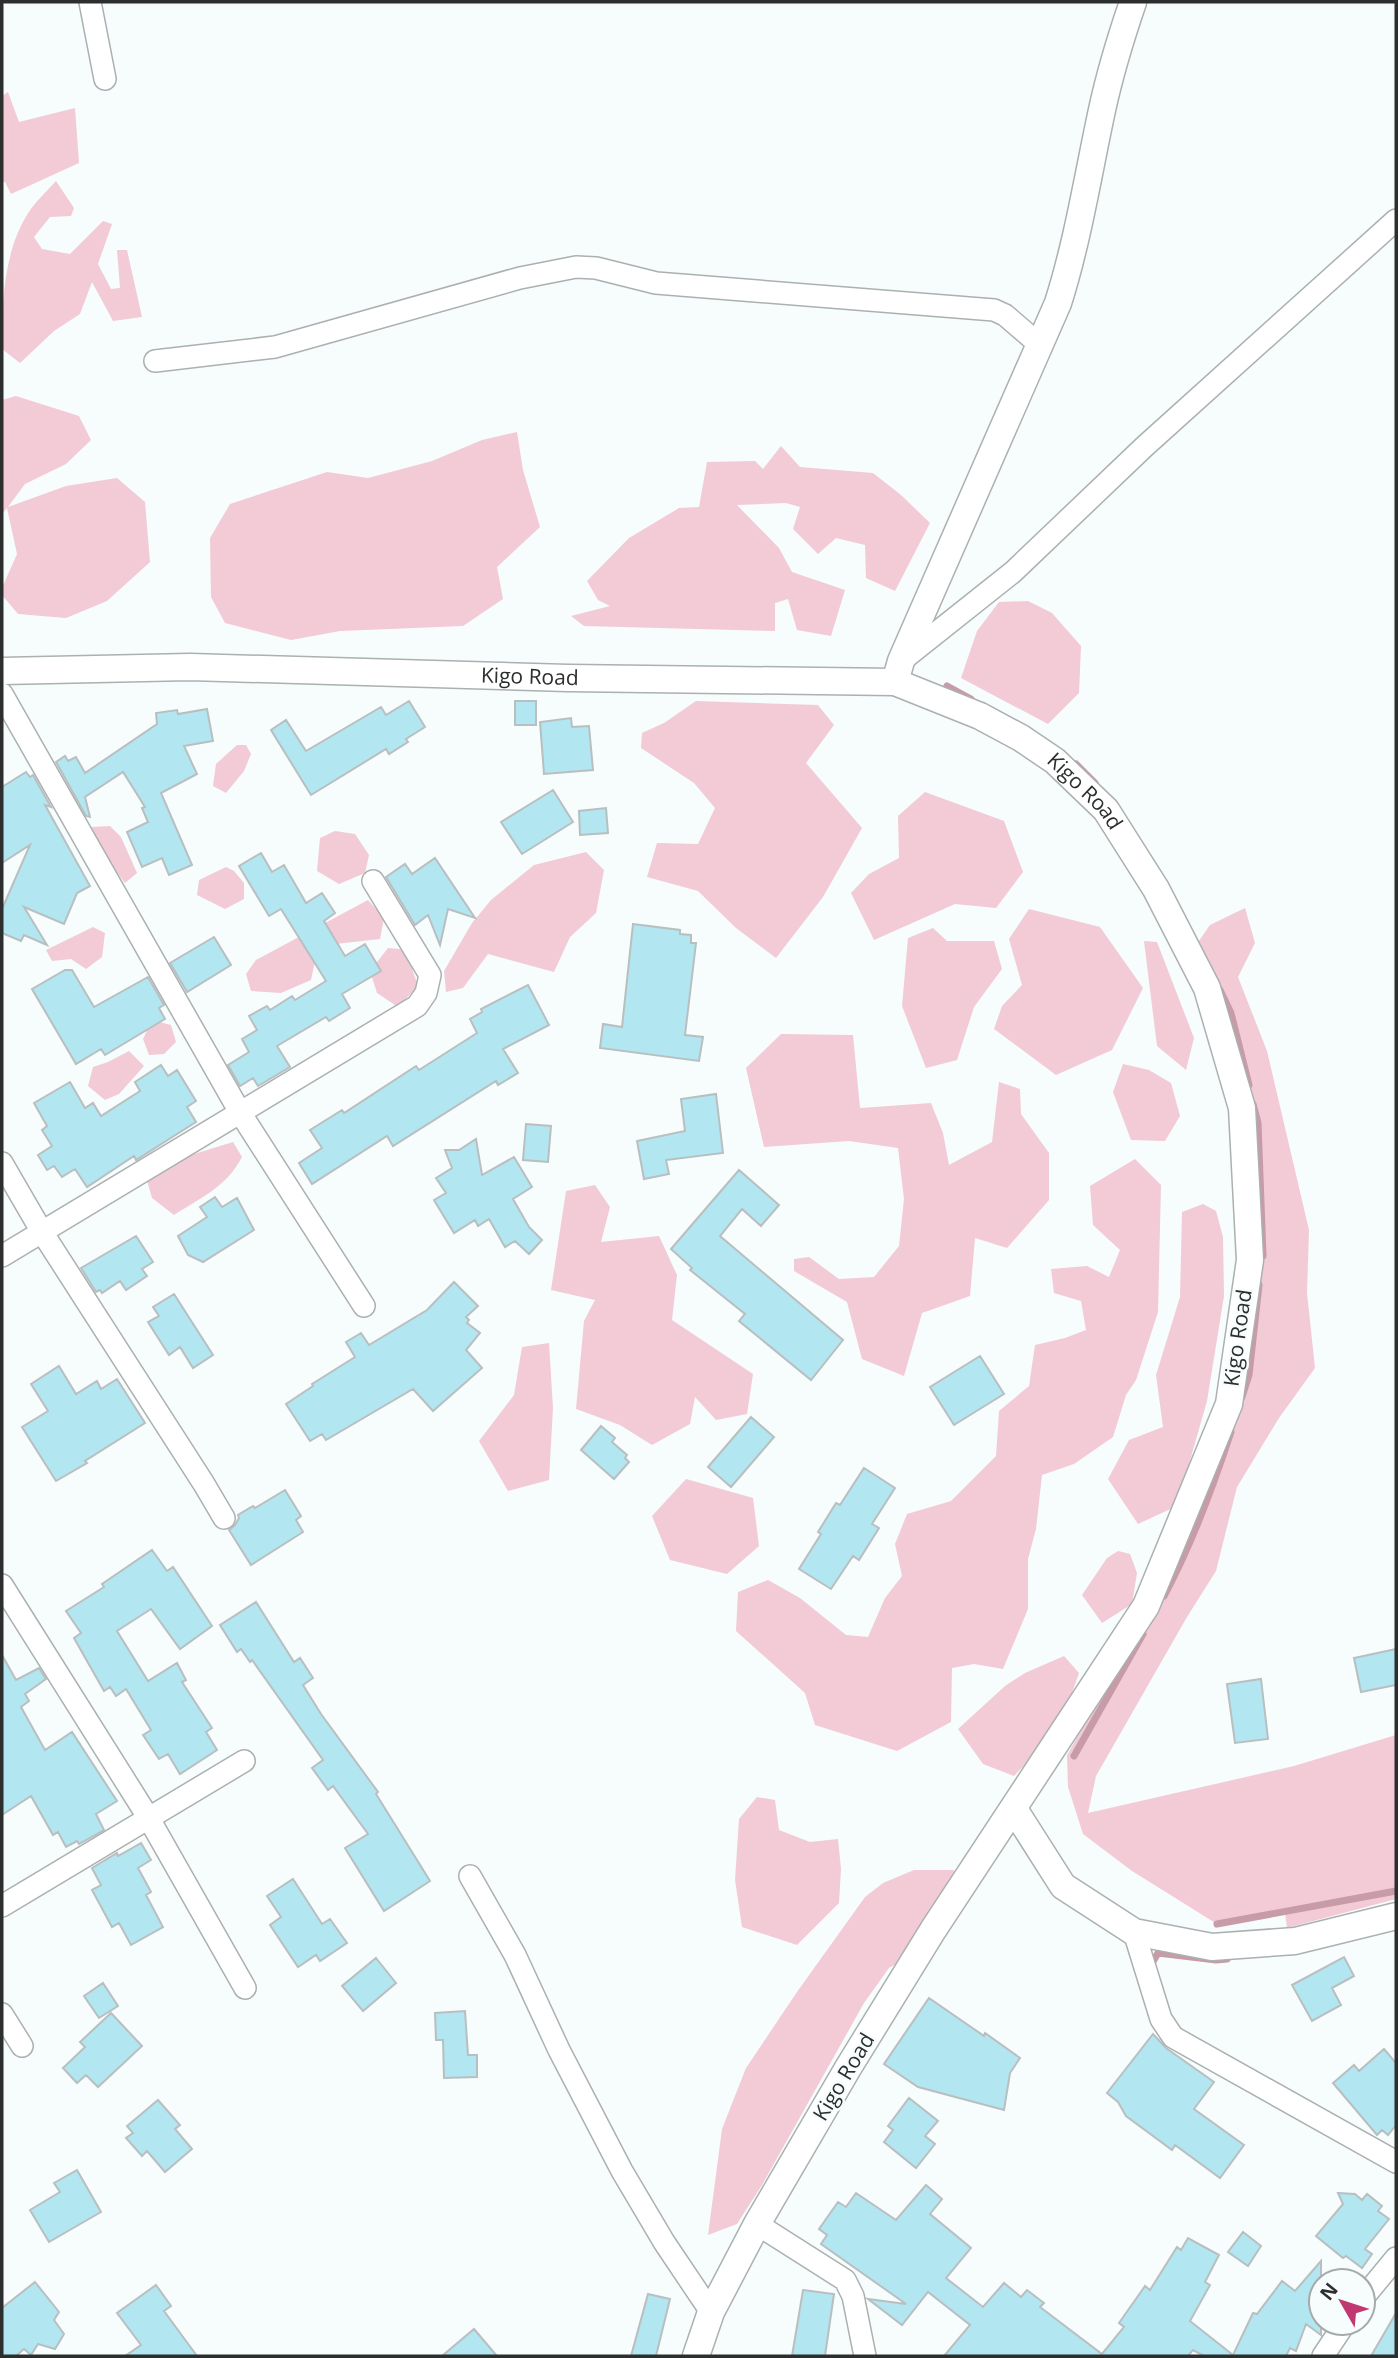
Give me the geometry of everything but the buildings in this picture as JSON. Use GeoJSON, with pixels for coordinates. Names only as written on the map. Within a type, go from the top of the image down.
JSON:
{"type":"FeatureCollection","features":[{"type":"Feature","properties":{"kind":"street"},"geometry":{"type":"LineString","coordinates":[[90,2],[105,79]]}},
{"type":"Feature","properties":{"kind":"street"},"geometry":{"type":"LineString","coordinates":[[898,671],[1058,303],[1073,255],[1115,55],[1133,2]]}},
{"type":"Feature","properties":{"kind":"street"},"geometry":{"type":"LineString","coordinates":[[898,671],[1013,572],[1144,447],[1396,220]]}},
{"type":"Feature","properties":{"kind":"street"},"geometry":{"type":"LineString","coordinates":[[155,361],[275,347],[520,278],[576,267],[596,268],[656,283],[994,310],[1005,315],[1041,346]]}},
{"type":"Feature","properties":{"kind":"street","name":"Kigo Road"},"geometry":{"type":"LineString","coordinates":[[2,671],[191,667],[568,678],[898,671],[1021,738],[1055,761],[1106,810],[1156,889],[1207,988],[1242,1108],[1250,1260],[1228,1404],[1146,1606],[933,1930],[848,2068],[757,2224],[711,2312],[696,2356]]}},
{"type":"Feature","properties":{"kind":"street"},"geometry":{"type":"LineString","coordinates":[[2,694],[241,1114],[363,1306]]}},
{"type":"Feature","properties":{"kind":"street"},"geometry":{"type":"LineString","coordinates":[[2,1256],[417,1006],[426,993],[430,975],[373,881]]}},
{"type":"Feature","properties":{"kind":"street"},"geometry":{"type":"LineString","coordinates":[[2,1163],[42,1232],[204,1483],[223,1518]]}},
{"type":"Feature","properties":{"kind":"street"},"geometry":{"type":"LineString","coordinates":[[2,1585],[148,1817],[245,1988]]}},
{"type":"Feature","properties":{"kind":"street"},"geometry":{"type":"LineString","coordinates":[[2,1906],[244,1761]]}},
{"type":"Feature","properties":{"kind":"street"},"geometry":{"type":"LineString","coordinates":[[1014,1810],[1063,1886],[1134,1932],[1212,1947],[1295,1941],[1396,1916]]}},
{"type":"Feature","properties":{"kind":"street"},"geometry":{"type":"LineString","coordinates":[[470,1876],[515,1955],[559,2050],[622,2171],[664,2242],[711,2312]]}},
{"type":"Feature","properties":{"kind":"street"},"geometry":{"type":"LineString","coordinates":[[1134,1932],[1161,2019],[1173,2037],[1396,2162]]}},
{"type":"Feature","properties":{"kind":"street"},"geometry":{"type":"LineString","coordinates":[[2,2014],[22,2046]]}},
{"type":"Feature","properties":{"kind":"street"},"geometry":{"type":"LineString","coordinates":[[757,2224],[845,2280],[853,2296],[865,2356]]}},
{"type":"Feature","properties":{"kind":"street"},"geometry":{"type":"LineString","coordinates":[[1377,2281],[1396,2258]]}},
{"type":"Feature","properties":{"kind":"street"},"geometry":{"type":"LineString","coordinates":[[1323,2356],[1336,2337]]}},
{"type":"Feature","properties":{"kind":"shaded area"},"geometry":{"type":"Polygon","coordinates":[[[8,92],[19,122],[75,108],[79,163],[11,194],[5,182],[2,182],[2,96],[8,92]]]}},
{"type":"Feature","properties":{"kind":"shaded area"},"geometry":{"type":"Polygon","coordinates":[[[56,181],[74,208],[71,216],[50,217],[34,237],[42,249],[70,254],[103,221],[112,224],[98,264],[111,289],[120,288],[117,250],[127,250],[142,317],[113,321],[92,282],[80,314],[54,331],[20,363],[2,349],[4,298],[9,263],[19,230],[27,215],[56,181]]]}},
{"type":"Feature","properties":{"kind":"shaded area"},"geometry":{"type":"Polygon","coordinates":[[[16,396],[79,416],[91,440],[66,464],[25,484],[8,507],[66,486],[117,478],[145,502],[150,562],[107,601],[66,618],[18,614],[2,595],[2,588],[17,554],[7,508],[2,514],[2,400],[16,396]]]}},
{"type":"Feature","properties":{"kind":"shaded area"},"geometry":{"type":"Polygon","coordinates":[[[517,432],[523,470],[540,527],[497,567],[503,599],[463,626],[340,631],[291,640],[225,623],[211,597],[210,538],[230,504],[327,472],[368,478],[432,461],[482,440],[517,432]]]}},
{"type":"Feature","properties":{"kind":"shaded area"},"geometry":{"type":"Polygon","coordinates":[[[781,446],[800,467],[873,473],[930,523],[895,591],[866,578],[865,545],[836,538],[818,554],[793,529],[800,507],[786,503],[737,505],[779,548],[792,572],[845,590],[831,636],[797,630],[788,599],[775,603],[775,631],[584,626],[571,616],[610,606],[598,600],[587,581],[629,538],[679,508],[699,507],[707,462],[755,461],[763,469],[781,446]]]}},
{"type":"Feature","properties":{"kind":"shaded area"},"geometry":{"type":"Polygon","coordinates":[[[1028,601],[1052,613],[1081,646],[1079,693],[1048,724],[961,678],[977,631],[999,602],[1028,601]]]}},
{"type":"Feature","properties":{"kind":"shaded area"},"geometry":{"type":"Polygon","coordinates":[[[696,701],[818,705],[834,725],[806,763],[862,828],[823,897],[776,958],[736,928],[698,891],[647,877],[657,843],[698,844],[715,808],[694,783],[641,748],[642,733],[664,723],[696,701]]]}},
{"type":"Feature","properties":{"kind":"shaded area"},"geometry":{"type":"Polygon","coordinates":[[[237,745],[246,745],[251,754],[244,771],[226,793],[213,786],[216,764],[237,745]]]}},
{"type":"Feature","properties":{"kind":"shaded area"},"geometry":{"type":"Polygon","coordinates":[[[925,792],[1004,821],[1023,872],[996,908],[955,904],[874,940],[851,893],[869,874],[899,858],[898,816],[925,792]]]}},
{"type":"Feature","properties":{"kind":"shaded area"},"geometry":{"type":"Polygon","coordinates":[[[110,826],[121,837],[137,873],[125,883],[96,845],[92,827],[110,826]]]}},
{"type":"Feature","properties":{"kind":"shaded area"},"geometry":{"type":"Polygon","coordinates":[[[335,831],[355,834],[369,855],[365,873],[339,884],[317,871],[320,838],[335,831]]]}},
{"type":"Feature","properties":{"kind":"shaded area"},"geometry":{"type":"Polygon","coordinates":[[[586,852],[604,870],[596,913],[570,937],[554,972],[488,954],[463,988],[446,992],[444,971],[472,923],[491,900],[534,865],[586,852]]]}},
{"type":"Feature","properties":{"kind":"shaded area"},"geometry":{"type":"Polygon","coordinates":[[[226,867],[234,871],[244,883],[244,899],[225,909],[197,895],[199,880],[226,867]]]}},
{"type":"Feature","properties":{"kind":"shaded area"},"geometry":{"type":"Polygon","coordinates":[[[368,900],[384,918],[380,939],[335,944],[316,956],[311,980],[281,993],[251,991],[246,974],[256,960],[368,900]]]}},
{"type":"Feature","properties":{"kind":"shaded area"},"geometry":{"type":"Polygon","coordinates":[[[1245,908],[1255,943],[1238,977],[1267,1051],[1309,1230],[1307,1293],[1315,1368],[1279,1418],[1237,1487],[1216,1571],[1096,1776],[1088,1813],[1294,1766],[1396,1735],[1396,1899],[1287,1928],[1285,1912],[1217,1924],[1132,1871],[1083,1834],[1068,1787],[1067,1755],[1155,1602],[1221,1445],[1257,1222],[1194,948],[1210,925],[1245,908]]]}},
{"type":"Feature","properties":{"kind":"shaded area"},"geometry":{"type":"Polygon","coordinates":[[[1029,909],[1100,927],[1143,988],[1112,1050],[1056,1075],[994,1029],[1002,1006],[1022,985],[1009,939],[1029,909]]]}},
{"type":"Feature","properties":{"kind":"shaded area"},"geometry":{"type":"Polygon","coordinates":[[[93,927],[105,933],[102,957],[86,969],[71,959],[52,961],[46,950],[93,927]]]}},
{"type":"Feature","properties":{"kind":"shaded area"},"geometry":{"type":"Polygon","coordinates":[[[933,928],[947,941],[994,941],[1002,969],[974,1007],[957,1060],[926,1068],[902,1006],[908,938],[933,928]]]}},
{"type":"Feature","properties":{"kind":"shaded area"},"geometry":{"type":"Polygon","coordinates":[[[1144,941],[1157,942],[1194,1038],[1186,1070],[1157,1046],[1144,941]]]}},
{"type":"Feature","properties":{"kind":"shaded area"},"geometry":{"type":"Polygon","coordinates":[[[388,948],[400,949],[408,957],[418,986],[398,1007],[377,993],[370,971],[388,948]]]}},
{"type":"Feature","properties":{"kind":"shaded area"},"geometry":{"type":"Polygon","coordinates":[[[152,1020],[171,1025],[176,1042],[164,1054],[149,1055],[143,1039],[152,1020]]]}},
{"type":"Feature","properties":{"kind":"shaded area"},"geometry":{"type":"Polygon","coordinates":[[[781,1034],[853,1035],[860,1108],[931,1103],[943,1133],[949,1165],[992,1142],[999,1082],[1020,1089],[1021,1114],[1049,1153],[1049,1200],[1007,1248],[975,1238],[970,1296],[922,1313],[904,1376],[862,1359],[847,1302],[794,1271],[794,1259],[809,1257],[839,1279],[874,1277],[899,1246],[904,1199],[898,1148],[849,1141],[764,1147],[746,1068],[781,1034]]]}},
{"type":"Feature","properties":{"kind":"shaded area"},"geometry":{"type":"Polygon","coordinates":[[[129,1051],[144,1066],[119,1094],[105,1100],[88,1086],[93,1067],[129,1051]]]}},
{"type":"Feature","properties":{"kind":"shaded area"},"geometry":{"type":"Polygon","coordinates":[[[1123,1064],[1149,1070],[1171,1083],[1180,1116],[1165,1141],[1131,1140],[1113,1092],[1123,1064]]]}},
{"type":"Feature","properties":{"kind":"shaded area"},"geometry":{"type":"Polygon","coordinates":[[[233,1142],[242,1157],[229,1176],[203,1197],[174,1215],[152,1198],[146,1177],[181,1158],[233,1142]]]}},
{"type":"Feature","properties":{"kind":"shaded area"},"geometry":{"type":"Polygon","coordinates":[[[1135,1159],[1161,1185],[1158,1312],[1136,1380],[1126,1395],[1113,1437],[1074,1464],[1042,1475],[1036,1529],[1028,1559],[1028,1609],[1003,1669],[974,1664],[952,1668],[951,1722],[897,1751],[815,1725],[805,1693],[736,1631],[738,1592],[768,1580],[800,1598],[846,1635],[868,1637],[885,1598],[902,1576],[895,1544],[907,1514],[951,1501],[996,1456],[999,1411],[1029,1386],[1035,1345],[1086,1330],[1081,1301],[1054,1293],[1051,1269],[1087,1266],[1109,1277],[1120,1250],[1093,1225],[1090,1186],[1135,1159]]]}},
{"type":"Feature","properties":{"kind":"shaded area"},"geometry":{"type":"Polygon","coordinates":[[[595,1185],[610,1207],[601,1242],[659,1236],[677,1275],[672,1320],[753,1374],[747,1414],[716,1420],[695,1397],[690,1424],[652,1445],[620,1425],[576,1409],[584,1321],[595,1300],[551,1290],[566,1191],[595,1185]]]}},
{"type":"Feature","properties":{"kind":"shaded area"},"geometry":{"type":"Polygon","coordinates":[[[1203,1204],[1216,1211],[1223,1237],[1224,1296],[1207,1401],[1177,1506],[1138,1524],[1108,1479],[1129,1440],[1163,1427],[1156,1375],[1180,1297],[1182,1212],[1203,1204]]]}},
{"type":"Feature","properties":{"kind":"shaded area"},"geometry":{"type":"Polygon","coordinates":[[[549,1343],[553,1408],[549,1480],[508,1491],[479,1441],[514,1395],[522,1347],[549,1343]]]}},
{"type":"Feature","properties":{"kind":"shaded area"},"geometry":{"type":"Polygon","coordinates":[[[686,1479],[753,1498],[759,1546],[727,1574],[670,1560],[652,1516],[686,1479]]]}},
{"type":"Feature","properties":{"kind":"shaded area"},"geometry":{"type":"Polygon","coordinates":[[[1118,1551],[1130,1554],[1137,1573],[1132,1604],[1102,1623],[1082,1595],[1107,1558],[1118,1551]]]}},
{"type":"Feature","properties":{"kind":"shaded area"},"geometry":{"type":"Polygon","coordinates":[[[1064,1656],[1079,1673],[1060,1727],[1014,1776],[983,1764],[958,1729],[1005,1686],[1025,1673],[1064,1656]]]}},
{"type":"Feature","properties":{"kind":"shaded area"},"geometry":{"type":"Polygon","coordinates":[[[757,1797],[775,1800],[779,1830],[810,1842],[838,1839],[841,1869],[839,1903],[797,1945],[742,1927],[735,1880],[739,1819],[757,1797]]]}},
{"type":"Feature","properties":{"kind":"shaded area"},"geometry":{"type":"Polygon","coordinates":[[[914,1870],[954,1870],[944,1938],[889,1968],[864,2003],[762,2185],[737,2224],[708,2235],[722,2129],[746,2068],[865,1897],[883,1883],[914,1870]]]}},
{"type":"Feature","properties":{"kind":"waterway"},"geometry":{"type":"LineString","coordinates":[[947,686],[971,699]]}},
{"type":"Feature","properties":{"kind":"waterway"},"geometry":{"type":"LineString","coordinates":[[1076,764],[1095,783]]}},
{"type":"Feature","properties":{"kind":"waterway"},"geometry":{"type":"LineString","coordinates":[[1220,990],[1231,1013],[1249,1085]]}},
{"type":"Feature","properties":{"kind":"waterway"},"geometry":{"type":"LineString","coordinates":[[1253,1104],[1258,1123],[1263,1256]]}},
{"type":"Feature","properties":{"kind":"waterway"},"geometry":{"type":"LineString","coordinates":[[1242,1397],[1249,1375],[1259,1285]]}},
{"type":"Feature","properties":{"kind":"waterway"},"geometry":{"type":"LineString","coordinates":[[1164,1596],[1201,1515],[1231,1432]]}},
{"type":"Feature","properties":{"kind":"waterway"},"geometry":{"type":"LineString","coordinates":[[1074,1756],[1143,1634]]}},
{"type":"Feature","properties":{"kind":"waterway"},"geometry":{"type":"LineString","coordinates":[[1217,1924],[1396,1891]]}},
{"type":"Feature","properties":{"kind":"waterway"},"geometry":{"type":"LineString","coordinates":[[1151,1965],[1158,1953],[1227,1959]]}}]}
